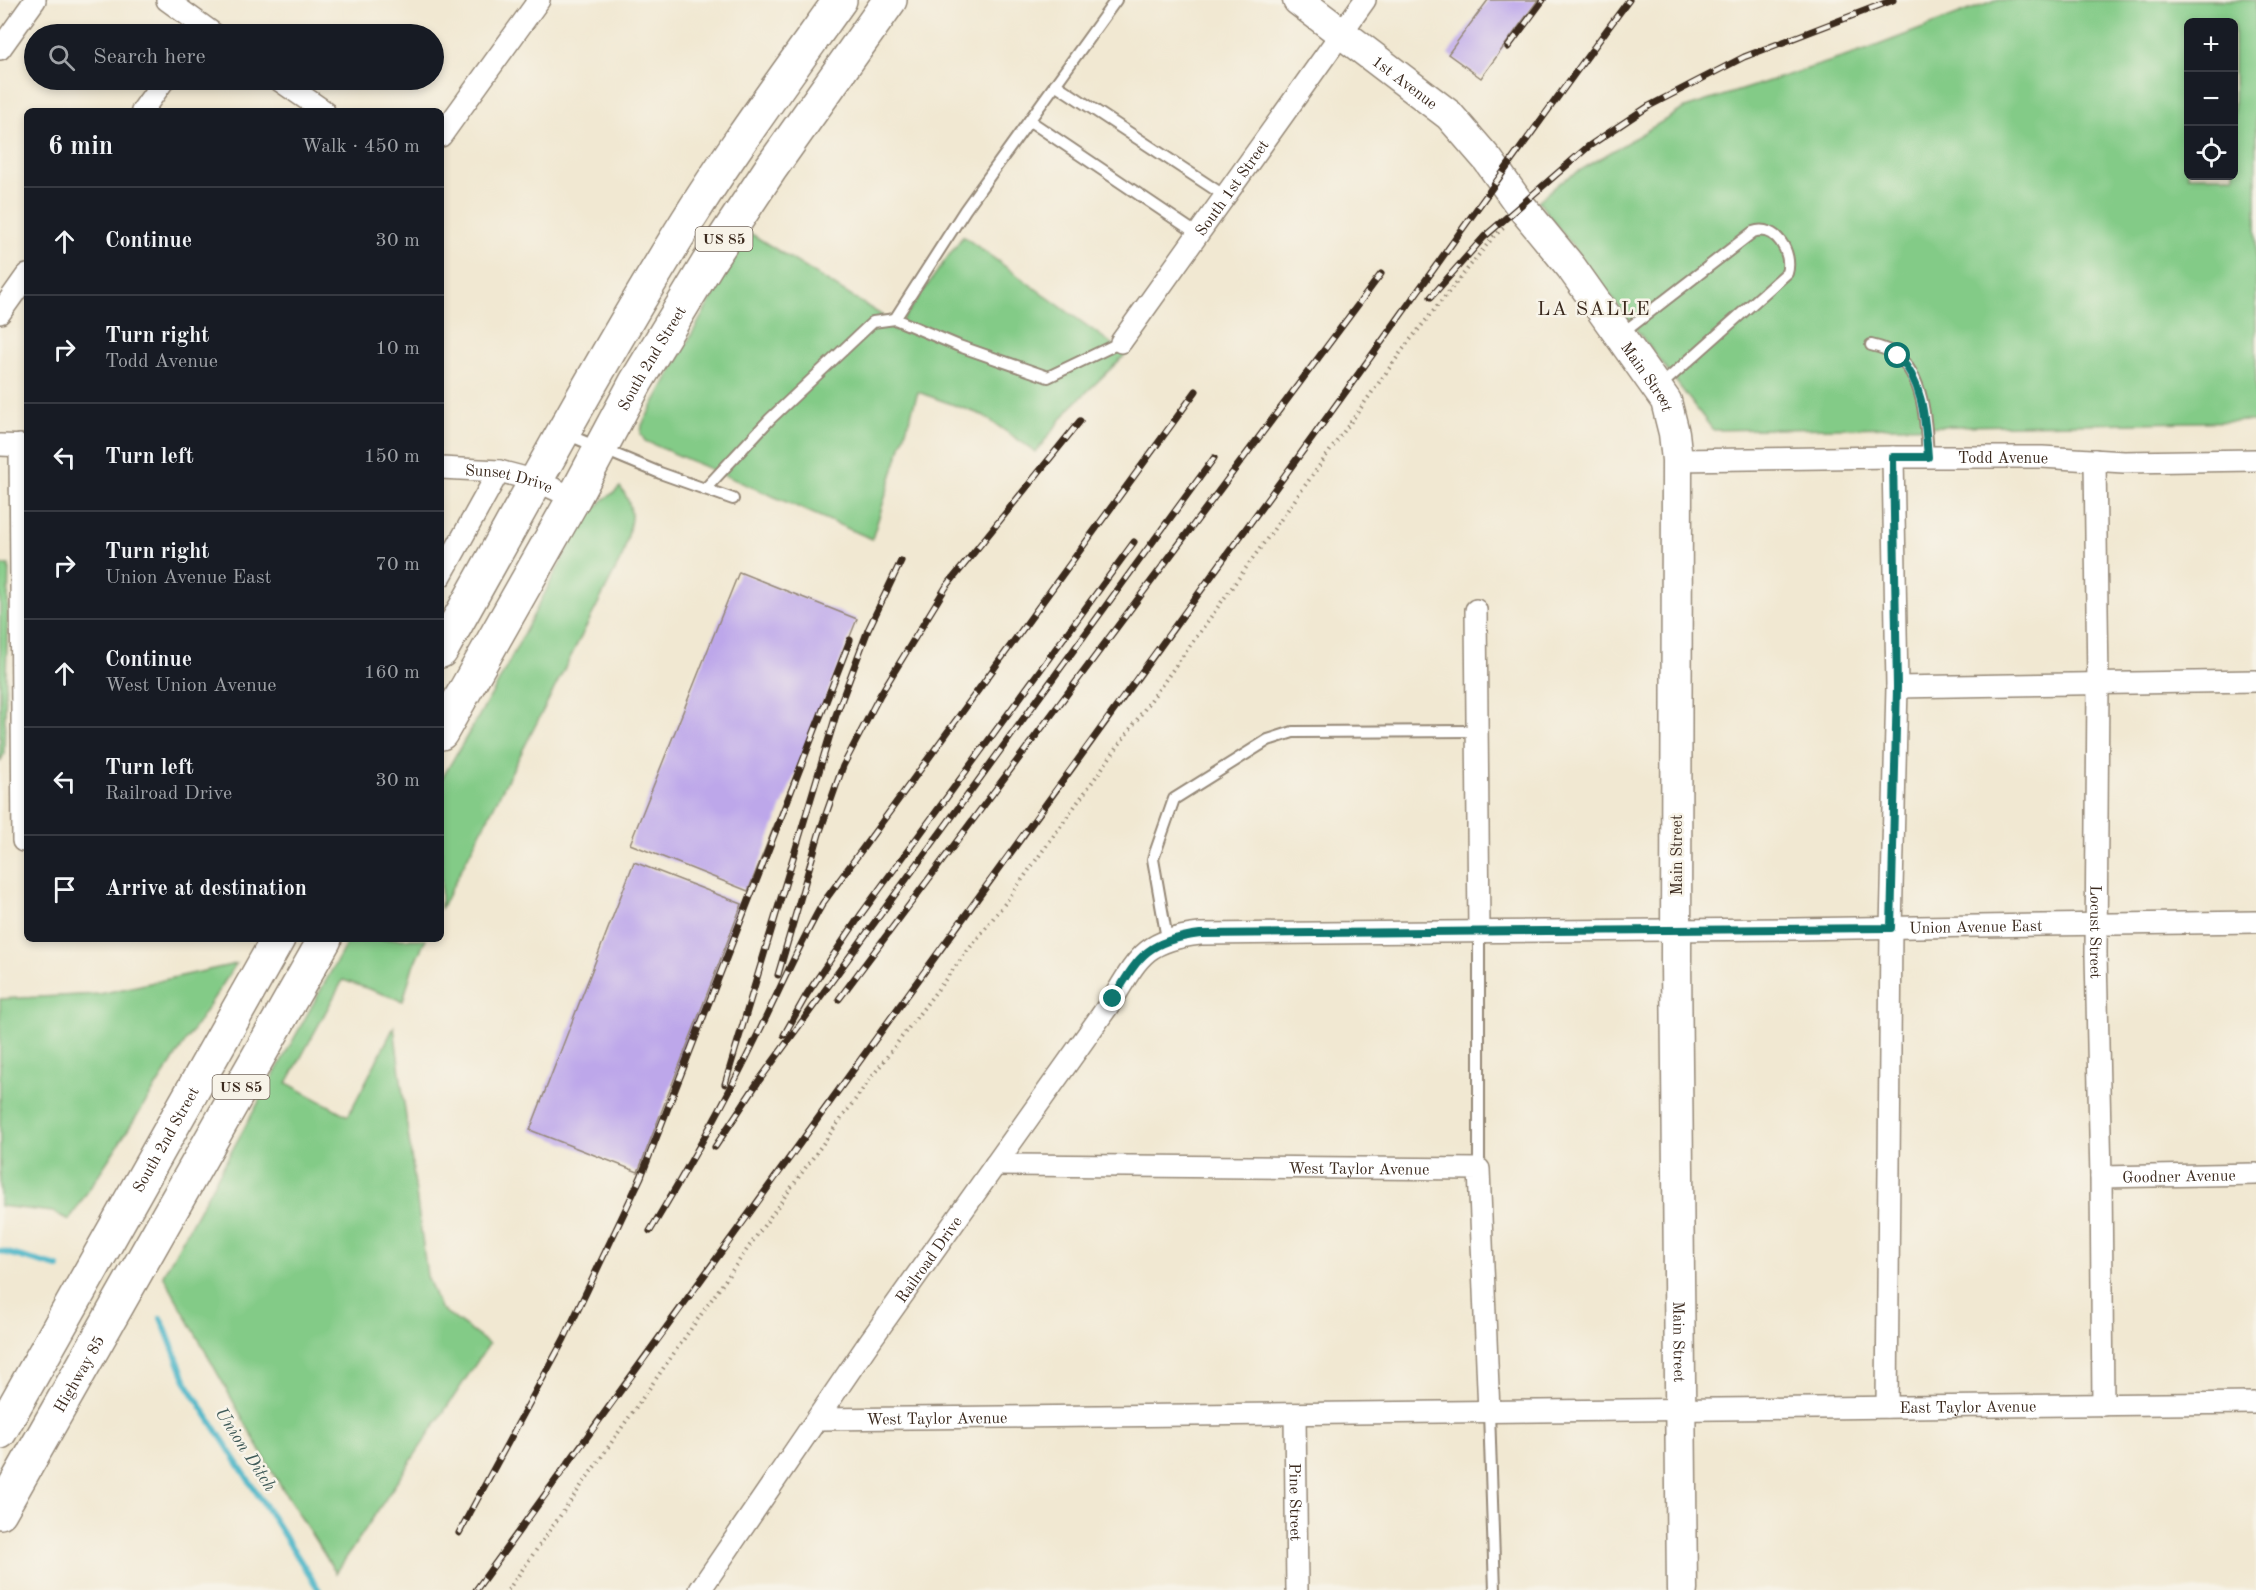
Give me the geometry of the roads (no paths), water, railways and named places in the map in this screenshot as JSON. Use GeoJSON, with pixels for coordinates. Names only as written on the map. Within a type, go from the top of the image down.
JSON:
{"type":"FeatureCollection","features":[{"type":"Feature","properties":{"kind":"highway","name":"US 85"},"geometry":{"type":"LineString","coordinates":[[444,646],[601,362],[674,241],[737,145],[840,0]]}},
{"type":"Feature","properties":{"kind":"highway","name":"South 2nd Street"},"geometry":{"type":"LineString","coordinates":[[444,728],[574,498],[636,382],[708,263],[771,168],[890,0]]}},
{"type":"Feature","properties":{"kind":"highway","name":"South 2nd Street"},"geometry":{"type":"LineString","coordinates":[[0,1432],[276,942]]}},
{"type":"Feature","properties":{"kind":"highway","name":"Highway 85"},"geometry":{"type":"LineString","coordinates":[[0,1512],[323,942]]}},
{"type":"Feature","properties":{"kind":"street"},"geometry":{"type":"LineString","coordinates":[[0,49],[35,0]]}},
{"type":"Feature","properties":{"kind":"street"},"geometry":{"type":"LineString","coordinates":[[167,0],[195,24]]}},
{"type":"Feature","properties":{"kind":"street"},"geometry":{"type":"LineString","coordinates":[[444,131],[539,0]]}},
{"type":"Feature","properties":{"kind":"street","name":"1st Avenue"},"geometry":{"type":"LineString","coordinates":[[1298,0],[1449,115],[1500,177]]}},
{"type":"Feature","properties":{"kind":"street","name":"South 1st Street"},"geometry":{"type":"LineString","coordinates":[[1121,342],[1365,0]]}},
{"type":"Feature","properties":{"kind":"street"},"geometry":{"type":"LineString","coordinates":[[144,108],[157,90]]}},
{"type":"Feature","properties":{"kind":"street"},"geometry":{"type":"LineString","coordinates":[[294,90],[320,108]]}},
{"type":"Feature","properties":{"kind":"street","name":"Main Street"},"geometry":{"type":"LineString","coordinates":[[1500,177],[1571,267],[1666,400],[1674,434],[1677,460],[1677,931],[1682,1590]]}},
{"type":"Feature","properties":{"kind":"street"},"geometry":{"type":"LineString","coordinates":[[0,313],[24,278]]}},
{"type":"Feature","properties":{"kind":"street"},"geometry":{"type":"LineString","coordinates":[[16,445],[23,841]]}},
{"type":"Feature","properties":{"kind":"street"},"geometry":{"type":"LineString","coordinates":[[1887,1407],[1891,928],[1897,687],[1893,457]]}},
{"type":"Feature","properties":{"kind":"street","name":"Todd Avenue"},"geometry":{"type":"LineString","coordinates":[[1677,460],[1893,457],[2042,457],[2124,462],[2256,460]]}},
{"type":"Feature","properties":{"kind":"street","name":"Locust Street"},"geometry":{"type":"LineString","coordinates":[[2095,460],[2098,683],[2096,956],[2103,1405]]}},
{"type":"Feature","properties":{"kind":"street","name":"Sunset Drive"},"geometry":{"type":"LineString","coordinates":[[444,468],[499,471],[537,481],[574,498]]}},
{"type":"Feature","properties":{"kind":"street"},"geometry":{"type":"LineString","coordinates":[[444,571],[499,471]]}},
{"type":"Feature","properties":{"kind":"street"},"geometry":{"type":"LineString","coordinates":[[1476,610],[1479,931]]}},
{"type":"Feature","properties":{"kind":"street"},"geometry":{"type":"LineString","coordinates":[[1897,687],[2256,681]]}},
{"type":"Feature","properties":{"kind":"street","name":"Union Avenue East"},"geometry":{"type":"LineString","coordinates":[[1167,939],[1200,934],[1677,931],[2097,922],[2256,922]]}},
{"type":"Feature","properties":{"kind":"street","name":"Railroad Drive"},"geometry":{"type":"LineString","coordinates":[[700,1590],[819,1419],[870,1341],[1113,999],[1133,966],[1155,946],[1167,939]]}},
{"type":"Feature","properties":{"kind":"street","name":"West Taylor Avenue"},"geometry":{"type":"LineString","coordinates":[[995,1165],[1479,1169]]}},
{"type":"Feature","properties":{"kind":"street"},"geometry":{"type":"LineString","coordinates":[[1479,1169],[1489,1412]]}},
{"type":"Feature","properties":{"kind":"street","name":"Goodner Avenue"},"geometry":{"type":"LineString","coordinates":[[2101,1176],[2256,1174]]}},
{"type":"Feature","properties":{"kind":"street","name":"East Taylor Avenue"},"geometry":{"type":"LineString","coordinates":[[1681,1410],[2256,1403]]}},
{"type":"Feature","properties":{"kind":"street","name":"West Taylor Avenue"},"geometry":{"type":"LineString","coordinates":[[819,1419],[1681,1410]]}},
{"type":"Feature","properties":{"kind":"street","name":"Pine Street"},"geometry":{"type":"LineString","coordinates":[[1294,1414],[1297,1590]]}},
{"type":"Feature","properties":{"kind":"lane"},"geometry":{"type":"LineString","coordinates":[[895,319],[965,210],[1116,0]]}},
{"type":"Feature","properties":{"kind":"lane"},"geometry":{"type":"LineString","coordinates":[[1055,84],[1225,196]]}},
{"type":"Feature","properties":{"kind":"lane"},"geometry":{"type":"LineString","coordinates":[[1030,121],[1198,235]]}},
{"type":"Feature","properties":{"kind":"lane"},"geometry":{"type":"LineString","coordinates":[[1620,335],[1753,232],[1758,230],[1769,233],[1784,246],[1790,265],[1787,273],[1657,388]]}},
{"type":"Feature","properties":{"kind":"lane"},"geometry":{"type":"LineString","coordinates":[[705,489],[770,419],[873,322],[895,319],[959,346],[1048,377],[1121,342]]}},
{"type":"Feature","properties":{"kind":"lane"},"geometry":{"type":"LineString","coordinates":[[1871,345],[1887,349],[1908,366],[1918,386],[1928,457]]}},
{"type":"Feature","properties":{"kind":"lane"},"geometry":{"type":"LineString","coordinates":[[563,432],[733,499]]}},
{"type":"Feature","properties":{"kind":"lane"},"geometry":{"type":"LineString","coordinates":[[1167,939],[1153,860],[1174,799],[1268,740],[1293,732],[1477,731]]}},
{"type":"Feature","properties":{"kind":"lane"},"geometry":{"type":"LineString","coordinates":[[1479,931],[1479,1169]]}},
{"type":"Feature","properties":{"kind":"lane"},"geometry":{"type":"LineString","coordinates":[[1489,1412],[1495,1590]]}},
{"type":"Feature","properties":{"kind":"waterway","name":"Union Ditch"},"geometry":{"type":"LineString","coordinates":[[0,1251],[58,1267]]}},
{"type":"Feature","properties":{"kind":"waterway","name":"Union Ditch"},"geometry":{"type":"LineString","coordinates":[[161,1318],[187,1384],[319,1590]]}},
{"type":"Feature","properties":{"kind":"railway"},"geometry":{"type":"LineString","coordinates":[[1508,47],[1543,0]]}},
{"type":"Feature","properties":{"kind":"railway"},"geometry":{"type":"LineString","coordinates":[[476,1590],[1629,0]]}},
{"type":"Feature","properties":{"kind":"railway"},"geometry":{"type":"LineString","coordinates":[[1431,297],[1484,237],[1589,146],[1649,106],[1744,57],[1893,0]]}},
{"type":"Feature","properties":{"kind":"railway"},"geometry":{"type":"LineString","coordinates":[[839,999],[1381,274]]}},
{"type":"Feature","properties":{"kind":"railway"},"geometry":{"type":"LineString","coordinates":[[650,1231],[731,1087],[823,903],[1196,391]]}},
{"type":"Feature","properties":{"kind":"railway"},"geometry":{"type":"LineString","coordinates":[[778,975],[819,834],[843,766],[880,695],[946,587],[1080,421]]}},
{"type":"Feature","properties":{"kind":"railway"},"geometry":{"type":"LineString","coordinates":[[715,1147],[758,1082],[1214,458]]}},
{"type":"Feature","properties":{"kind":"railway"},"geometry":{"type":"LineString","coordinates":[[784,1035],[807,994],[862,913],[1134,542]]}},
{"type":"Feature","properties":{"kind":"railway"},"geometry":{"type":"LineString","coordinates":[[725,1084],[836,715],[868,630],[901,561]]}},
{"type":"Feature","properties":{"kind":"railway"},"geometry":{"type":"LineString","coordinates":[[459,1533],[564,1339],[641,1177],[850,640]]}},
{"type":"Feature","properties":{"kind":"district","name":"LA SALLE"},"geometry":{"type":"Point","coordinates":[1594,308]}}]}
